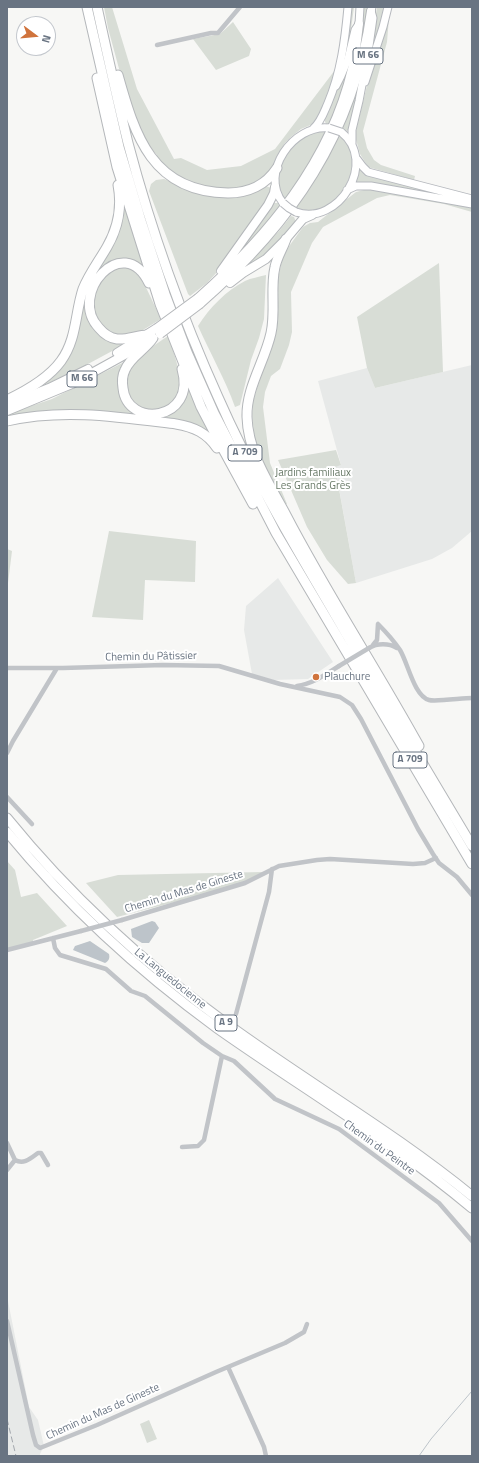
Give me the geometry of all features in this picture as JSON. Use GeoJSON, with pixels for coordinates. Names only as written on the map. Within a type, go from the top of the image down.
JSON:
{"type":"FeatureCollection","features":[{"type":"Feature","properties":{"kind":"highway","name":"A 709"},"geometry":{"type":"LineString","coordinates":[[87,7],[120,147],[141,221],[165,294],[187,352],[214,413],[276,533],[472,864]]}},
{"type":"Feature","properties":{"kind":"highway","name":"A 709"},"geometry":{"type":"LineString","coordinates":[[98,7],[109,62],[129,145],[150,218],[181,308],[218,399],[256,477],[299,554],[472,846]]}},
{"type":"Feature","properties":{"kind":"highway","name":"M 66"},"geometry":{"type":"LineString","coordinates":[[210,296],[273,232],[293,206],[320,165],[336,132],[354,87],[364,52],[372,9]]}},
{"type":"Feature","properties":{"kind":"highway","name":"M 66"},"geometry":{"type":"LineString","coordinates":[[7,412],[72,384],[154,334],[199,301],[284,210],[314,164],[329,136],[348,86],[354,61],[359,24]]}},
{"type":"Feature","properties":{"kind":"highway"},"geometry":{"type":"LineString","coordinates":[[98,57],[95,70],[117,168],[160,304],[201,407],[266,526],[276,533]]}},
{"type":"Feature","properties":{"kind":"highway"},"geometry":{"type":"LineString","coordinates":[[109,62],[117,74],[132,120],[143,146],[157,164],[172,177],[192,188],[205,191],[232,193],[246,191],[257,187],[271,176],[277,168]]}},
{"type":"Feature","properties":{"kind":"highway"},"geometry":{"type":"LineString","coordinates":[[7,400],[40,381],[52,372],[61,361],[67,350],[73,335],[83,290],[93,269],[108,246],[117,221],[120,207],[117,168]]}},
{"type":"Feature","properties":{"kind":"highway","name":"M 66"},"geometry":{"type":"LineString","coordinates":[[218,280],[220,273],[268,205],[274,193],[275,187]]}},
{"type":"Feature","properties":{"kind":"highway","name":"M 66"},"geometry":{"type":"LineString","coordinates":[[199,301],[210,296],[214,296],[243,273],[266,259],[303,219],[312,215]]}},
{"type":"Feature","properties":{"kind":"highway"},"geometry":{"type":"LineString","coordinates":[[286,239],[275,266],[273,322],[271,334],[249,400],[247,417],[252,445],[261,468],[292,526],[416,740],[452,812]]}},
{"type":"Feature","properties":{"kind":"highway"},"geometry":{"type":"LineString","coordinates":[[154,334],[117,339],[109,337],[95,323],[92,316],[90,308],[92,289],[100,276],[109,267],[116,263],[125,263],[141,271],[160,304]]}},
{"type":"Feature","properties":{"kind":"highway"},"geometry":{"type":"LineString","coordinates":[[154,334],[148,346],[131,361],[125,370],[122,380],[123,392],[128,402],[134,408],[142,412],[153,414],[164,413],[175,406],[181,397],[184,386],[184,376],[177,354],[177,346]]}},
{"type":"Feature","properties":{"kind":"highway","name":"M 66"},"geometry":{"type":"LineString","coordinates":[[7,404],[49,388],[94,367],[154,334]]}},
{"type":"Feature","properties":{"kind":"highway"},"geometry":{"type":"LineString","coordinates":[[7,421],[53,414],[77,414],[185,426],[197,430],[209,437],[230,467],[236,473]]}},
{"type":"Feature","properties":{"kind":"highway","name":"La Languedocienne"},"geometry":{"type":"LineString","coordinates":[[7,818],[49,866],[90,908],[164,976],[229,1025],[411,1150],[472,1196]]}},
{"type":"Feature","properties":{"kind":"highway","name":"La Languedocienne"},"geometry":{"type":"LineString","coordinates":[[7,832],[45,875],[85,916],[153,978],[217,1028],[400,1152],[472,1208]]}},
{"type":"Feature","properties":{"kind":"main road","name":"M 66"},"geometry":{"type":"LineString","coordinates":[[336,86],[343,54],[348,7]]}},
{"type":"Feature","properties":{"kind":"main road","name":"M 66"},"geometry":{"type":"LineString","coordinates":[[313,129],[321,119],[348,59],[355,30],[359,24],[360,7]]}},
{"type":"Feature","properties":{"kind":"main road"},"geometry":{"type":"LineString","coordinates":[[359,101],[388,7]]}},
{"type":"Feature","properties":{"kind":"main road","name":"M 66"},"geometry":{"type":"LineString","coordinates":[[352,143],[352,130],[359,101],[373,18],[372,9]]}},
{"type":"Feature","properties":{"kind":"main road"},"geometry":{"type":"LineString","coordinates":[[357,159],[354,178],[347,190],[337,202],[324,212],[312,215],[296,212],[283,203],[278,195],[275,187],[275,176],[281,156],[292,142],[304,133],[321,127],[341,132],[352,143],[357,159],[363,168],[368,172],[472,199]]}},
{"type":"Feature","properties":{"kind":"main road"},"geometry":{"type":"LineString","coordinates":[[347,190],[356,186],[370,186],[472,204]]}},
{"type":"Feature","properties":{"kind":"street"},"geometry":{"type":"LineString","coordinates":[[157,45],[218,33],[240,7]]}},
{"type":"Feature","properties":{"kind":"street"},"geometry":{"type":"LineString","coordinates":[[371,647],[377,640],[378,624],[400,650],[406,660],[417,690],[422,697],[429,701],[472,698]]}},
{"type":"Feature","properties":{"kind":"street"},"geometry":{"type":"LineString","coordinates":[[293,687],[305,685],[371,647],[383,644],[392,645],[400,650]]}},
{"type":"Feature","properties":{"kind":"street","name":"Chemin du Pâtissier"},"geometry":{"type":"LineString","coordinates":[[7,668],[163,665],[214,666],[235,670],[280,684],[340,698],[352,705],[360,718],[418,829],[439,863],[457,877],[472,895]]}},
{"type":"Feature","properties":{"kind":"street"},"geometry":{"type":"LineString","coordinates":[[7,753],[16,734],[57,668]]}},
{"type":"Feature","properties":{"kind":"street"},"geometry":{"type":"LineString","coordinates":[[7,797],[32,824]]}},
{"type":"Feature","properties":{"kind":"street","name":"Chemin du Mas de Gineste"},"geometry":{"type":"LineString","coordinates":[[7,950],[122,920],[246,883],[279,866],[330,859],[413,864],[425,863],[436,858]]}},
{"type":"Feature","properties":{"kind":"street"},"geometry":{"type":"LineString","coordinates":[[236,1014],[270,892],[272,869]]}},
{"type":"Feature","properties":{"kind":"street","name":"Chemin du Peintre"},"geometry":{"type":"LineString","coordinates":[[52,938],[55,948],[60,955],[106,970],[131,991],[145,996],[203,1043],[222,1056],[234,1061],[275,1099],[339,1129],[440,1203],[472,1241]]}},
{"type":"Feature","properties":{"kind":"street"},"geometry":{"type":"LineString","coordinates":[[182,1147],[198,1146],[204,1140],[222,1056]]}},
{"type":"Feature","properties":{"kind":"street"},"geometry":{"type":"LineString","coordinates":[[7,1143],[16,1160],[22,1162],[38,1153],[41,1153],[48,1165]]}},
{"type":"Feature","properties":{"kind":"street"},"geometry":{"type":"LineString","coordinates":[[7,1170],[16,1160]]}},
{"type":"Feature","properties":{"kind":"street","name":"Chemin du Mas de Gineste"},"geometry":{"type":"LineString","coordinates":[[7,1321],[33,1435],[36,1445],[40,1448],[228,1367]]}},
{"type":"Feature","properties":{"kind":"street"},"geometry":{"type":"LineString","coordinates":[[266,1456],[264,1446],[228,1367],[299,1336],[304,1332],[307,1324]]}},
{"type":"Feature","properties":{"kind":"shaded area"},"geometry":{"type":"Polygon","coordinates":[[[472,365],[472,531],[452,548],[432,559],[356,583],[335,466],[341,465],[318,381],[367,368],[375,388],[472,365]]]}},
{"type":"Feature","properties":{"kind":"shaded area"},"geometry":{"type":"Polygon","coordinates":[[[278,578],[333,662],[308,679],[273,680],[252,674],[244,630],[246,606],[278,578]]]}},
{"type":"Feature","properties":{"kind":"shaded area"},"geometry":{"type":"Polygon","coordinates":[[[152,921],[155,922],[159,928],[149,943],[142,943],[132,937],[131,929],[152,921]]]}},
{"type":"Feature","properties":{"kind":"shaded area"},"geometry":{"type":"Polygon","coordinates":[[[90,941],[109,954],[109,959],[105,963],[73,950],[75,946],[90,941]]]}},
{"type":"Feature","properties":{"kind":"shaded area"},"geometry":{"type":"Polygon","coordinates":[[[7,1296],[29,1407],[38,1420],[44,1446],[40,1456],[7,1456],[7,1296]]]}},
{"type":"Feature","properties":{"kind":"green space"},"geometry":{"type":"Polygon","coordinates":[[[104,7],[112,7],[137,89],[174,159],[181,158],[207,170],[241,166],[275,149],[338,66],[333,82],[317,119],[313,124],[301,129],[285,143],[273,169],[260,182],[235,190],[197,186],[172,173],[157,158],[157,155],[142,139],[128,102],[108,28],[104,7]]]}},
{"type":"Feature","properties":{"kind":"green space"},"geometry":{"type":"Polygon","coordinates":[[[351,7],[354,7],[349,44],[347,44],[351,7]]]}},
{"type":"Feature","properties":{"kind":"green space"},"geometry":{"type":"Polygon","coordinates":[[[363,7],[369,7],[360,53],[357,57],[363,7]]]}},
{"type":"Feature","properties":{"kind":"green space"},"geometry":{"type":"Polygon","coordinates":[[[377,7],[386,7],[369,58],[377,7]]]}},
{"type":"Feature","properties":{"kind":"green space"},"geometry":{"type":"Polygon","coordinates":[[[389,18],[387,42],[363,131],[367,148],[374,160],[381,165],[415,176],[414,180],[368,167],[360,154],[355,136],[368,81],[389,18]]]}},
{"type":"Feature","properties":{"kind":"green space"},"geometry":{"type":"Polygon","coordinates":[[[233,22],[251,49],[249,56],[216,70],[193,39],[220,34],[233,22]]]}},
{"type":"Feature","properties":{"kind":"green space"},"geometry":{"type":"Polygon","coordinates":[[[350,59],[344,84],[331,124],[326,124],[324,119],[350,59]]]}},
{"type":"Feature","properties":{"kind":"green space"},"geometry":{"type":"Polygon","coordinates":[[[361,76],[349,130],[346,131],[342,128],[361,76]]]}},
{"type":"Feature","properties":{"kind":"green space"},"geometry":{"type":"Polygon","coordinates":[[[327,131],[308,165],[285,200],[278,183],[278,175],[287,153],[304,136],[315,132],[327,131]]]}},
{"type":"Feature","properties":{"kind":"green space"},"geometry":{"type":"Polygon","coordinates":[[[339,135],[348,144],[352,154],[350,177],[344,188],[337,198],[315,211],[295,209],[316,178],[339,135]]]}},
{"type":"Feature","properties":{"kind":"green space"},"geometry":{"type":"Polygon","coordinates":[[[360,168],[472,200],[354,185],[360,168]]]}},
{"type":"Feature","properties":{"kind":"green space"},"geometry":{"type":"Polygon","coordinates":[[[164,179],[174,183],[251,193],[266,186],[271,188],[267,200],[219,270],[207,283],[190,296],[149,191],[151,184],[156,180],[164,179]]]}},
{"type":"Feature","properties":{"kind":"green space"},"geometry":{"type":"Polygon","coordinates":[[[374,190],[472,208],[472,212],[444,204],[390,195],[377,198],[323,227],[312,243],[291,292],[292,332],[289,345],[280,369],[271,376],[265,392],[263,407],[270,463],[287,504],[284,505],[263,464],[255,442],[252,415],[253,401],[277,325],[278,278],[283,256],[303,227],[310,223],[318,222],[356,192],[374,190]]]}},
{"type":"Feature","properties":{"kind":"green space"},"geometry":{"type":"Polygon","coordinates":[[[272,203],[278,203],[281,207],[235,259],[272,203]]]}},
{"type":"Feature","properties":{"kind":"green space"},"geometry":{"type":"Polygon","coordinates":[[[123,208],[125,208],[146,273],[115,263],[87,302],[86,312],[89,321],[94,328],[127,343],[75,371],[35,389],[58,369],[85,292],[123,208]]]}},
{"type":"Feature","properties":{"kind":"green space"},"geometry":{"type":"Polygon","coordinates":[[[291,216],[294,217],[296,222],[261,261],[238,274],[279,231],[291,216]]]}},
{"type":"Feature","properties":{"kind":"green space"},"geometry":{"type":"Polygon","coordinates":[[[439,263],[443,372],[375,388],[367,368],[357,317],[439,263]]]}},
{"type":"Feature","properties":{"kind":"green space"},"geometry":{"type":"Polygon","coordinates":[[[125,267],[134,270],[142,279],[161,319],[138,333],[128,336],[111,334],[99,324],[95,315],[93,303],[96,290],[106,274],[113,270],[125,267]]]}},
{"type":"Feature","properties":{"kind":"green space"},"geometry":{"type":"Polygon","coordinates":[[[266,275],[264,319],[251,360],[240,405],[235,407],[198,326],[213,306],[231,290],[247,280],[266,275]]]}},
{"type":"Feature","properties":{"kind":"green space"},"geometry":{"type":"Polygon","coordinates":[[[168,336],[178,369],[180,392],[168,407],[155,411],[147,410],[140,407],[129,396],[125,381],[127,373],[139,357],[168,336]]]}},
{"type":"Feature","properties":{"kind":"green space"},"geometry":{"type":"Polygon","coordinates":[[[128,360],[125,402],[163,415],[188,384],[211,435],[203,430],[73,412],[7,419],[7,414],[52,399],[128,360]]]}},
{"type":"Feature","properties":{"kind":"green space","name":"Jardins familiaux Les Grands Grès"},"geometry":{"type":"Polygon","coordinates":[[[336,450],[341,465],[335,467],[356,583],[348,584],[327,560],[307,527],[278,460],[336,450]]]}},
{"type":"Feature","properties":{"kind":"green space"},"geometry":{"type":"Polygon","coordinates":[[[109,531],[196,541],[195,582],[145,580],[143,620],[92,617],[109,531]]]}},
{"type":"Feature","properties":{"kind":"green space"},"geometry":{"type":"Polygon","coordinates":[[[7,549],[12,551],[7,591],[7,549]]]}},
{"type":"Feature","properties":{"kind":"green space"},"geometry":{"type":"Polygon","coordinates":[[[7,861],[15,870],[21,897],[37,893],[67,926],[33,940],[33,942],[7,949],[7,861]]]}},
{"type":"Feature","properties":{"kind":"green space"},"geometry":{"type":"Polygon","coordinates":[[[263,872],[250,880],[183,900],[117,917],[86,883],[118,875],[263,872]]]}},
{"type":"Feature","properties":{"kind":"green space"},"geometry":{"type":"Polygon","coordinates":[[[149,1420],[157,1439],[147,1443],[140,1424],[149,1420]]]}},
{"type":"Feature","properties":{"kind":"waterway"},"geometry":{"type":"LineString","coordinates":[[419,1456],[431,1439],[472,1391]]}},
{"type":"Feature","properties":{"kind":"railway"},"geometry":{"type":"LineString","coordinates":[[7,1419],[16,1456]]}},
{"type":"Feature","properties":{"kind":"place","name":"Plauchure"},"geometry":{"type":"Point","coordinates":[316,677]}}]}
